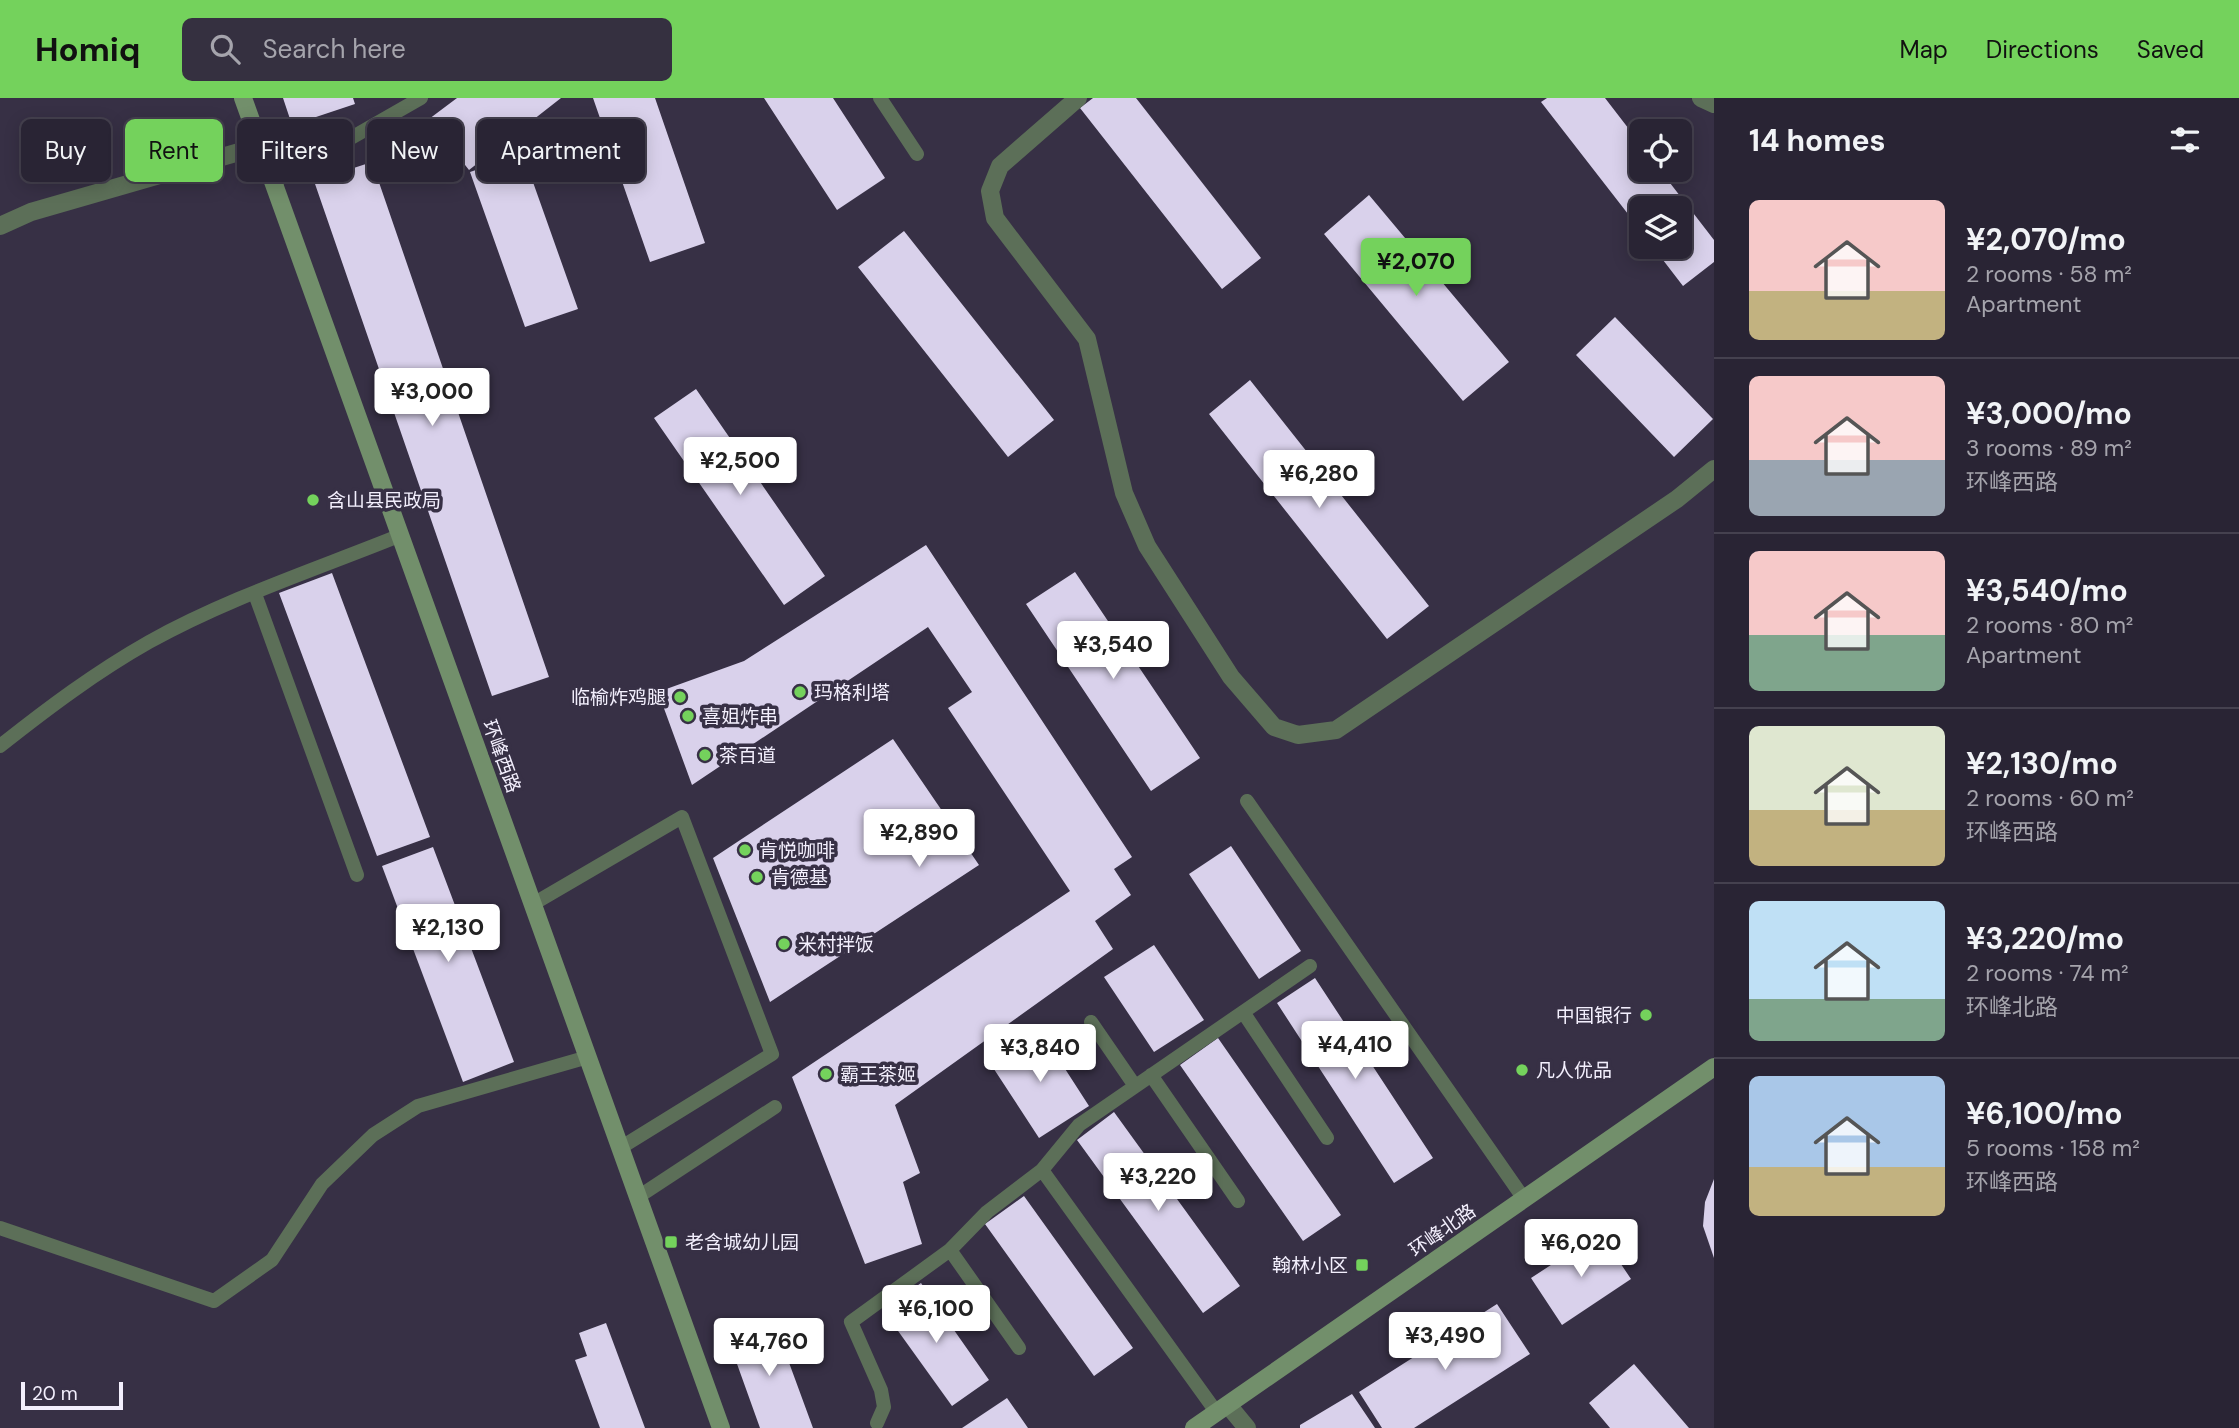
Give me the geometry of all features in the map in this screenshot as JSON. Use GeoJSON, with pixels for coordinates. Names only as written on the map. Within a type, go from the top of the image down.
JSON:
{"type":"FeatureCollection","features":[{"type":"Feature","properties":{"kind":"main road","name":"环峰西路"},"geometry":{"type":"LineString","coordinates":[[243,98],[250,119]]}},
{"type":"Feature","properties":{"kind":"main road","name":"环峰西路"},"geometry":{"type":"LineString","coordinates":[[274,182],[721,1428]]}},
{"type":"Feature","properties":{"kind":"main road","name":"环峰北路"},"geometry":{"type":"LineString","coordinates":[[1194,1428],[1714,1067]]}},
{"type":"Feature","properties":{"kind":"street"},"geometry":{"type":"LineString","coordinates":[[1078,98],[1000,166],[990,191],[995,218],[1087,339],[1124,493],[1147,546],[1231,677],[1274,727],[1298,736],[1336,730],[1677,499],[1714,469]]}},
{"type":"Feature","properties":{"kind":"street"},"geometry":{"type":"LineString","coordinates":[[1701,98],[1714,104]]}},
{"type":"Feature","properties":{"kind":"street"},"geometry":{"type":"LineString","coordinates":[[0,226],[31,212],[237,153]]}},
{"type":"Feature","properties":{"kind":"street"},"geometry":{"type":"LineString","coordinates":[[1222,1409],[1247,1428]]}},
{"type":"Feature","properties":{"kind":"lane"},"geometry":{"type":"LineString","coordinates":[[353,133],[398,105],[421,98]]}},
{"type":"Feature","properties":{"kind":"lane"},"geometry":{"type":"LineString","coordinates":[[880,98],[917,154]]}},
{"type":"Feature","properties":{"kind":"lane"},"geometry":{"type":"LineString","coordinates":[[0,746],[60,698],[150,642],[255,594],[401,535]]}},
{"type":"Feature","properties":{"kind":"lane"},"geometry":{"type":"LineString","coordinates":[[255,594],[357,875]]}},
{"type":"Feature","properties":{"kind":"lane"},"geometry":{"type":"LineString","coordinates":[[1247,801],[1524,1199]]}},
{"type":"Feature","properties":{"kind":"lane"},"geometry":{"type":"LineString","coordinates":[[533,904],[682,817],[772,1054],[620,1148]]}},
{"type":"Feature","properties":{"kind":"lane"},"geometry":{"type":"LineString","coordinates":[[877,1423],[884,1407],[881,1390],[851,1322],[950,1250],[987,1212],[1042,1170],[1079,1125],[1310,966]]}},
{"type":"Feature","properties":{"kind":"lane"},"geometry":{"type":"LineString","coordinates":[[1242,1012],[1326,1138]]}},
{"type":"Feature","properties":{"kind":"lane"},"geometry":{"type":"LineString","coordinates":[[1091,1022],[1135,1086]]}},
{"type":"Feature","properties":{"kind":"lane"},"geometry":{"type":"LineString","coordinates":[[0,1228],[214,1301],[272,1260],[322,1184],[373,1135],[418,1106],[588,1057]]}},
{"type":"Feature","properties":{"kind":"lane"},"geometry":{"type":"LineString","coordinates":[[1151,1075],[1238,1201]]}},
{"type":"Feature","properties":{"kind":"lane"},"geometry":{"type":"LineString","coordinates":[[638,1197],[775,1107]]}},
{"type":"Feature","properties":{"kind":"lane"},"geometry":{"type":"LineString","coordinates":[[1042,1170],[1222,1409]]}},
{"type":"Feature","properties":{"kind":"lane"},"geometry":{"type":"LineString","coordinates":[[950,1250],[1019,1348]]}},
{"type":"Feature","properties":{"kind":"building"},"geometry":{"type":"Polygon","coordinates":[[[283,98],[353,98],[355,104],[310,119],[290,119],[283,98]]]}},
{"type":"Feature","properties":{"kind":"building"},"geometry":{"type":"Polygon","coordinates":[[[457,98],[561,98],[534,119],[477,119],[477,164],[469,170],[463,162],[463,119],[429,119],[457,98]]]}},
{"type":"Feature","properties":{"kind":"building"},"geometry":{"type":"Polygon","coordinates":[[[593,98],[655,98],[705,243],[650,262],[622,182],[645,182],[645,119],[600,119],[593,98]]]}},
{"type":"Feature","properties":{"kind":"building"},"geometry":{"type":"Polygon","coordinates":[[[764,98],[833,98],[885,178],[837,210],[764,98]]]}},
{"type":"Feature","properties":{"kind":"building"},"geometry":{"type":"Polygon","coordinates":[[[1093,98],[1136,98],[1261,258],[1222,289],[1080,108],[1093,98]]]}},
{"type":"Feature","properties":{"kind":"building"},"geometry":{"type":"Polygon","coordinates":[[[1547,98],[1605,98],[1629,129],[1629,182],[1669,182],[1680,196],[1629,196],[1629,215],[1541,102],[1547,98]]]}},
{"type":"Feature","properties":{"kind":"building"},"geometry":{"type":"Polygon","coordinates":[[[367,164],[367,182],[379,182],[549,677],[492,696],[314,182],[353,182],[353,168],[367,164]]]}},
{"type":"Feature","properties":{"kind":"building"},"geometry":{"type":"Polygon","coordinates":[[[477,170],[477,182],[533,182],[578,309],[525,327],[470,172],[477,170]]]}},
{"type":"Feature","properties":{"kind":"building"},"geometry":{"type":"Polygon","coordinates":[[[1369,195],[1509,362],[1463,401],[1324,234],[1369,195]]]}},
{"type":"Feature","properties":{"kind":"building"},"geometry":{"type":"Polygon","coordinates":[[[1692,211],[1714,240],[1714,262],[1683,286],[1662,259],[1692,259],[1692,211]]]}},
{"type":"Feature","properties":{"kind":"building"},"geometry":{"type":"Polygon","coordinates":[[[904,231],[1054,420],[1008,457],[858,267],[904,231]]]}},
{"type":"Feature","properties":{"kind":"building"},"geometry":{"type":"Polygon","coordinates":[[[1615,317],[1713,419],[1674,457],[1576,355],[1615,317]]]}},
{"type":"Feature","properties":{"kind":"building"},"geometry":{"type":"Polygon","coordinates":[[[1250,380],[1429,606],[1387,639],[1209,414],[1250,380]]]}},
{"type":"Feature","properties":{"kind":"building"},"geometry":{"type":"Polygon","coordinates":[[[696,389],[825,576],[784,605],[654,418],[696,389]]]}},
{"type":"Feature","properties":{"kind":"building"},"geometry":{"type":"Polygon","coordinates":[[[926,545],[1132,857],[1114,869],[1131,895],[1095,921],[1113,949],[895,1105],[920,1173],[903,1182],[922,1244],[865,1264],[792,1077],[1070,891],[948,708],[972,692],[928,627],[692,785],[658,692],[744,661],[926,545]]]}},
{"type":"Feature","properties":{"kind":"building"},"geometry":{"type":"Polygon","coordinates":[[[1075,572],[1200,758],[1151,791],[1026,604],[1075,572]]]}},
{"type":"Feature","properties":{"kind":"building"},"geometry":{"type":"Polygon","coordinates":[[[332,573],[430,837],[377,856],[279,593],[332,573]]]}},
{"type":"Feature","properties":{"kind":"building"},"geometry":{"type":"Polygon","coordinates":[[[893,739],[979,865],[770,1002],[713,858],[893,739]]]}},
{"type":"Feature","properties":{"kind":"building"},"geometry":{"type":"Polygon","coordinates":[[[1231,846],[1301,951],[1259,979],[1189,874],[1231,846]]]}},
{"type":"Feature","properties":{"kind":"building"},"geometry":{"type":"Polygon","coordinates":[[[433,847],[514,1062],[463,1082],[382,866],[433,847]]]}},
{"type":"Feature","properties":{"kind":"building"},"geometry":{"type":"Polygon","coordinates":[[[1154,945],[1204,1020],[1154,1052],[1104,977],[1154,945]]]}},
{"type":"Feature","properties":{"kind":"building"},"geometry":{"type":"Polygon","coordinates":[[[1315,978],[1433,1158],[1394,1183],[1277,1003],[1315,978]]]}},
{"type":"Feature","properties":{"kind":"building"},"geometry":{"type":"Polygon","coordinates":[[[1040,1030],[1089,1106],[1039,1138],[990,1063],[1040,1030]]]}},
{"type":"Feature","properties":{"kind":"building"},"geometry":{"type":"Polygon","coordinates":[[[1218,1038],[1341,1215],[1303,1241],[1180,1065],[1218,1038]]]}},
{"type":"Feature","properties":{"kind":"building"},"geometry":{"type":"Polygon","coordinates":[[[1114,1112],[1240,1286],[1203,1313],[1077,1140],[1114,1112]]]}},
{"type":"Feature","properties":{"kind":"building"},"geometry":{"type":"Polygon","coordinates":[[[1714,1179],[1714,1258],[1703,1226],[1705,1202],[1714,1179]]]}},
{"type":"Feature","properties":{"kind":"building"},"geometry":{"type":"Polygon","coordinates":[[[1024,1196],[1133,1348],[1094,1376],[985,1224],[1024,1196]]]}},
{"type":"Feature","properties":{"kind":"building"},"geometry":{"type":"Polygon","coordinates":[[[1600,1233],[1631,1279],[1562,1325],[1531,1278],[1600,1233]]]}},
{"type":"Feature","properties":{"kind":"building"},"geometry":{"type":"Polygon","coordinates":[[[921,1283],[989,1380],[952,1406],[883,1310],[921,1283]]]}},
{"type":"Feature","properties":{"kind":"building"},"geometry":{"type":"Polygon","coordinates":[[[1497,1304],[1530,1354],[1414,1428],[1382,1428],[1359,1392],[1497,1304]]]}},
{"type":"Feature","properties":{"kind":"building"},"geometry":{"type":"Polygon","coordinates":[[[773,1319],[813,1428],[760,1428],[727,1336],[773,1319]]]}},
{"type":"Feature","properties":{"kind":"building"},"geometry":{"type":"Polygon","coordinates":[[[606,1323],[645,1428],[600,1428],[575,1360],[587,1356],[579,1333],[606,1323]]]}},
{"type":"Feature","properties":{"kind":"building"},"geometry":{"type":"Polygon","coordinates":[[[1634,1364],[1689,1428],[1610,1428],[1589,1403],[1634,1364]]]}},
{"type":"Feature","properties":{"kind":"building"},"geometry":{"type":"Polygon","coordinates":[[[1352,1394],[1375,1428],[1300,1428],[1300,1425],[1352,1394]]]}},
{"type":"Feature","properties":{"kind":"building"},"geometry":{"type":"Polygon","coordinates":[[[1007,1398],[1028,1428],[962,1428],[1007,1398]]]}},
{"type":"Feature","properties":{"kind":"place","name":"含山县民政局"},"geometry":{"type":"Point","coordinates":[313,500]}},
{"type":"Feature","properties":{"kind":"place","name":"玛格利塔"},"geometry":{"type":"Point","coordinates":[800,692]}},
{"type":"Feature","properties":{"kind":"place","name":"临榆炸鸡腿"},"geometry":{"type":"Point","coordinates":[680,697]}},
{"type":"Feature","properties":{"kind":"place","name":"喜姐炸串"},"geometry":{"type":"Point","coordinates":[688,716]}},
{"type":"Feature","properties":{"kind":"place","name":"茶百道"},"geometry":{"type":"Point","coordinates":[705,755]}},
{"type":"Feature","properties":{"kind":"place","name":"肯悦咖啡"},"geometry":{"type":"Point","coordinates":[745,850]}},
{"type":"Feature","properties":{"kind":"place","name":"肯德基"},"geometry":{"type":"Point","coordinates":[757,877]}},
{"type":"Feature","properties":{"kind":"place","name":"米村拌饭"},"geometry":{"type":"Point","coordinates":[784,944]}},
{"type":"Feature","properties":{"kind":"place","name":"中国银行"},"geometry":{"type":"Point","coordinates":[1646,1015]}},
{"type":"Feature","properties":{"kind":"place","name":"凡人优品"},"geometry":{"type":"Point","coordinates":[1522,1070]}},
{"type":"Feature","properties":{"kind":"place","name":"霸王茶姬"},"geometry":{"type":"Point","coordinates":[826,1074]}},
{"type":"Feature","properties":{"kind":"place","name":"老含城幼儿园"},"geometry":{"type":"Point","coordinates":[671,1242]}},
{"type":"Feature","properties":{"kind":"place","name":"翰林小区"},"geometry":{"type":"Point","coordinates":[1362,1265]}}]}
